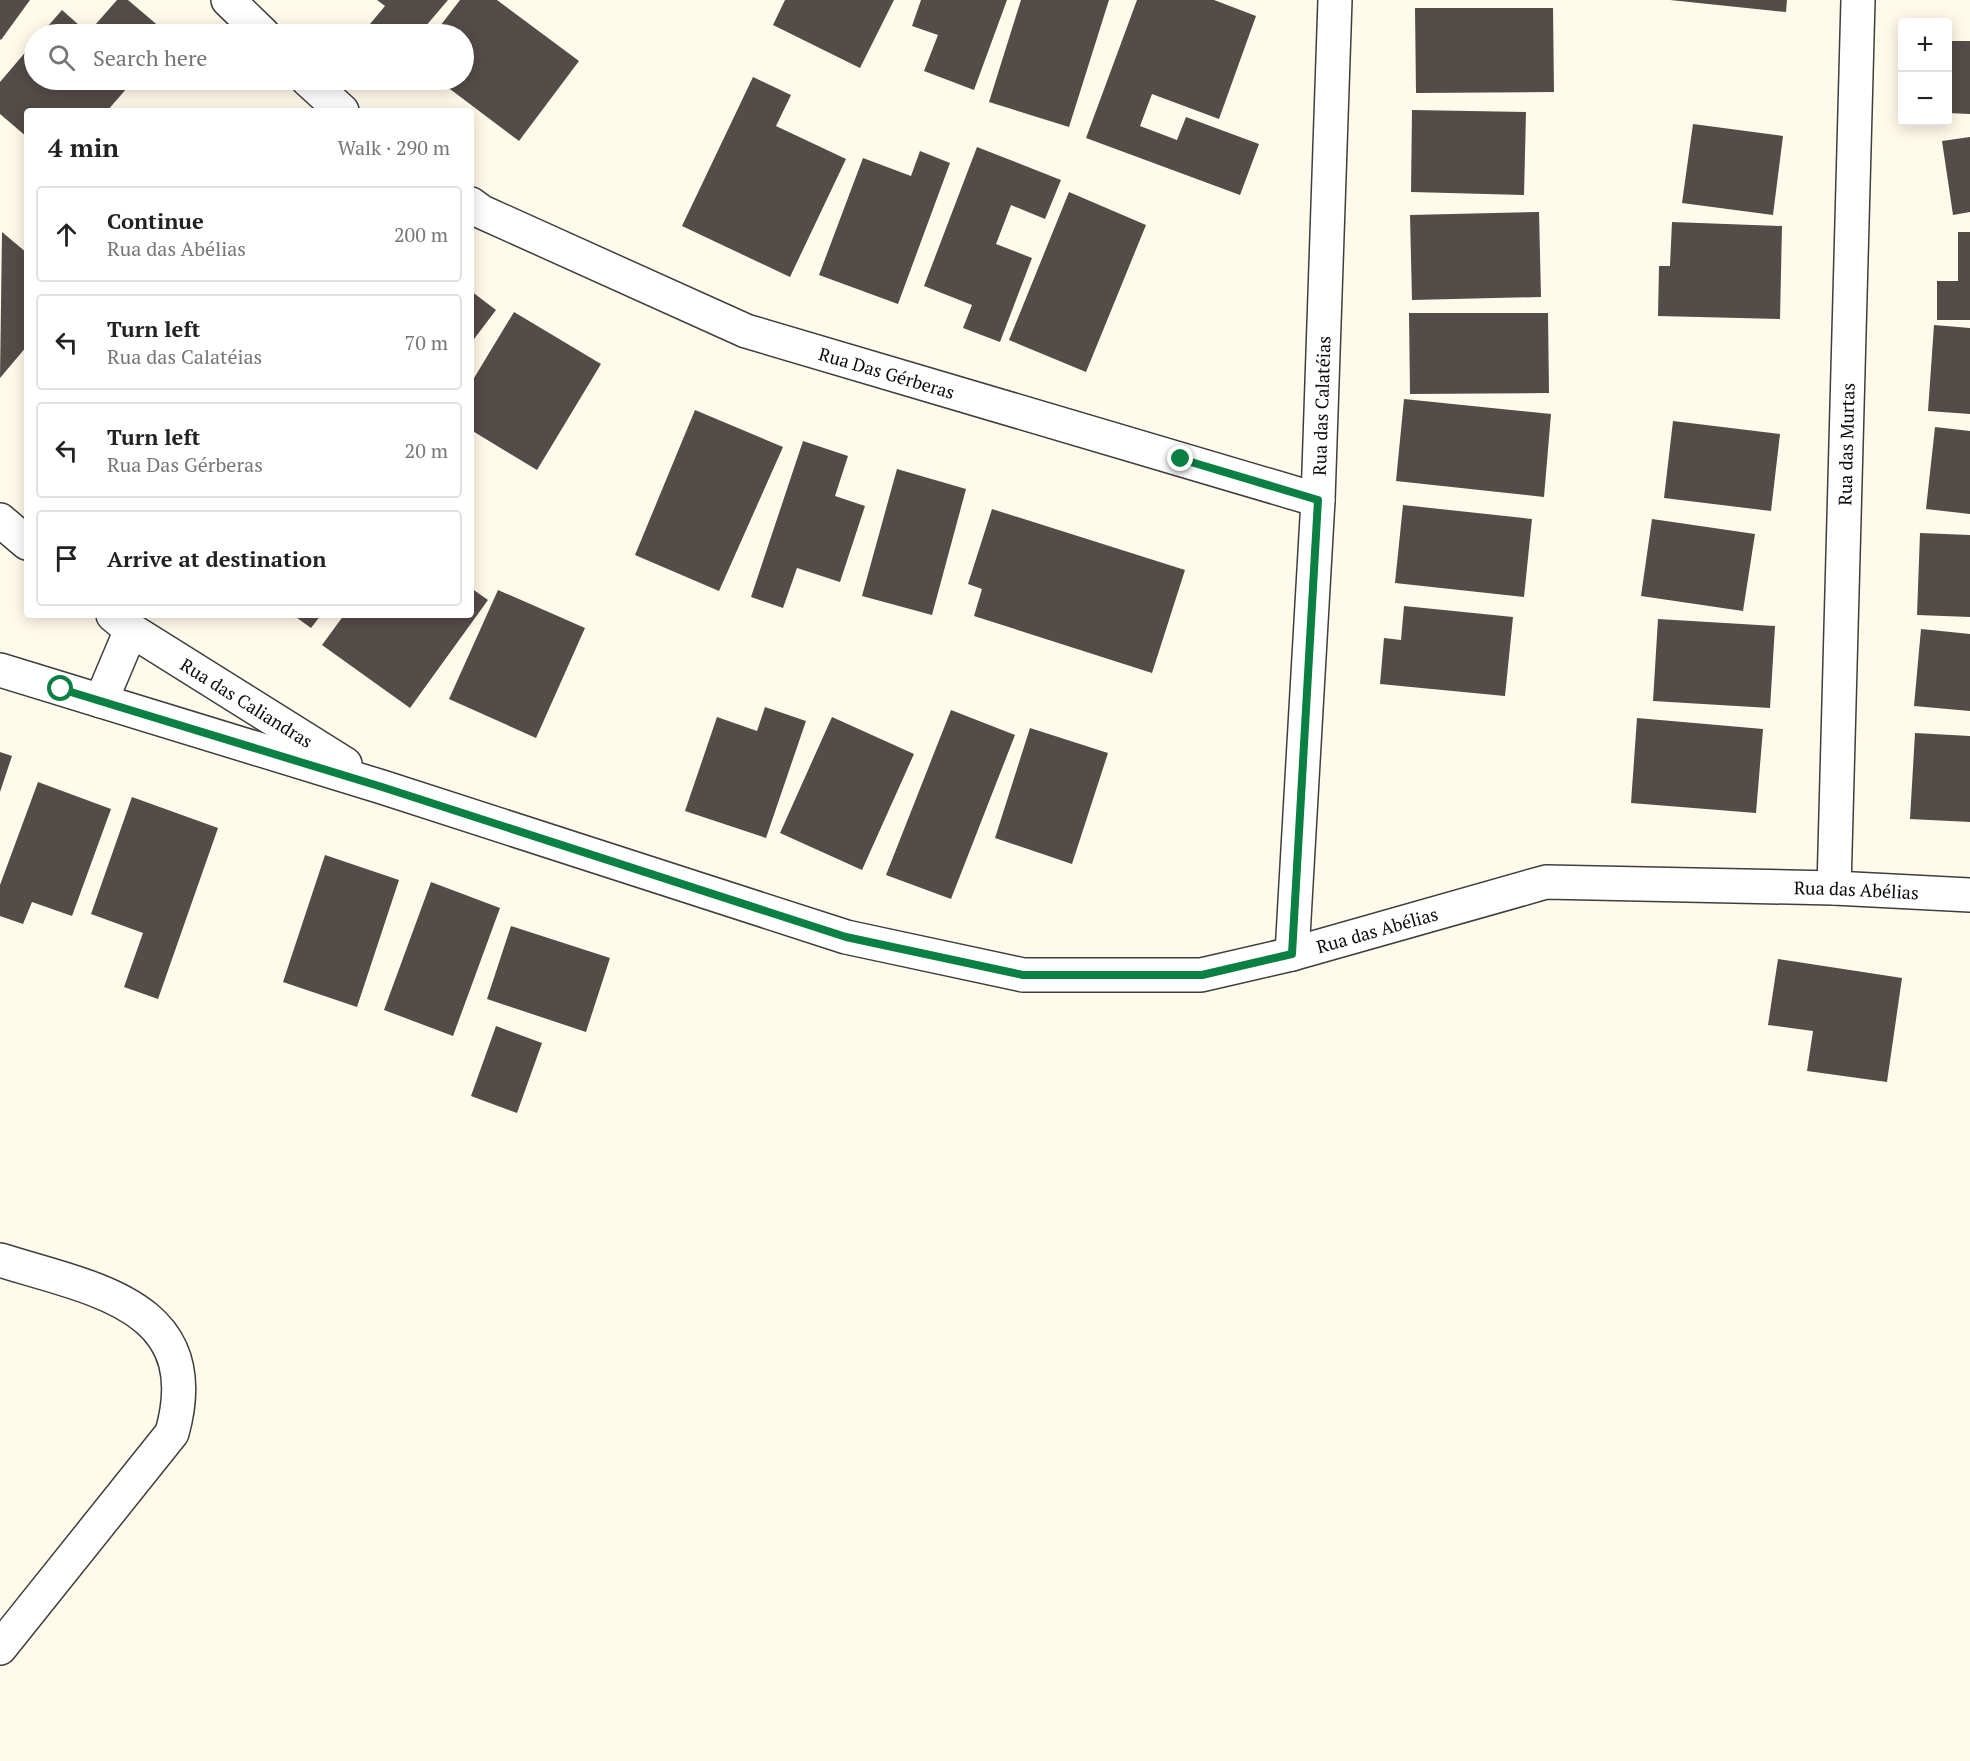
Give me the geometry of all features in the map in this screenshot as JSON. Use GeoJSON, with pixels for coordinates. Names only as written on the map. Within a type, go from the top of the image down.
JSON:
{"type":"FeatureCollection","features":[{"type":"Feature","properties":{"kind":"street"},"geometry":{"type":"LineString","coordinates":[[228,0],[253,24]]}},
{"type":"Feature","properties":{"kind":"street","name":"Rua das Calatéias"},"geometry":{"type":"LineString","coordinates":[[1292,954],[1318,500],[1335,0]]}},
{"type":"Feature","properties":{"kind":"street","name":"Rua das Murtas"},"geometry":{"type":"LineString","coordinates":[[1834,888],[1858,0]]}},
{"type":"Feature","properties":{"kind":"street"},"geometry":{"type":"LineString","coordinates":[[320,90],[339,108]]}},
{"type":"Feature","properties":{"kind":"street","name":"Rua Das Gérberas"},"geometry":{"type":"LineString","coordinates":[[474,206],[482,212],[746,331],[1318,500]]}},
{"type":"Feature","properties":{"kind":"street"},"geometry":{"type":"LineString","coordinates":[[0,520],[24,540]]}},
{"type":"Feature","properties":{"kind":"street"},"geometry":{"type":"LineString","coordinates":[[101,701],[122,623]]}},
{"type":"Feature","properties":{"kind":"street","name":"Rua das Caliandras"},"geometry":{"type":"LineString","coordinates":[[122,623],[382,787]]}},
{"type":"Feature","properties":{"kind":"street","name":"Rua das Abélias"},"geometry":{"type":"LineString","coordinates":[[0,670],[382,787],[846,937],[1023,975],[1202,975],[1292,954],[1546,882],[1834,888],[1970,896]]}},
{"type":"Feature","properties":{"kind":"street"},"geometry":{"type":"LineString","coordinates":[[0,1260],[117,1297],[137,1309],[154,1324],[167,1343],[176,1364],[180,1387],[178,1411],[172,1433],[0,1648]]}},
{"type":"Feature","properties":{"kind":"building"},"geometry":{"type":"Polygon","coordinates":[[[0,0],[30,0],[1,40],[0,39],[0,0]]]}},
{"type":"Feature","properties":{"kind":"building"},"geometry":{"type":"Polygon","coordinates":[[[117,0],[128,0],[156,24],[96,24],[117,0]]]}},
{"type":"Feature","properties":{"kind":"building"},"geometry":{"type":"Polygon","coordinates":[[[377,0],[448,0],[428,24],[370,24],[385,6],[377,0]]]}},
{"type":"Feature","properties":{"kind":"building"},"geometry":{"type":"Polygon","coordinates":[[[460,0],[497,0],[579,61],[519,141],[451,90],[474,90],[474,24],[442,24],[460,0]]]}},
{"type":"Feature","properties":{"kind":"building"},"geometry":{"type":"Polygon","coordinates":[[[785,0],[894,0],[860,68],[773,25],[785,0]]]}},
{"type":"Feature","properties":{"kind":"building"},"geometry":{"type":"Polygon","coordinates":[[[921,0],[1007,0],[974,90],[924,71],[938,35],[912,26],[921,0]]]}},
{"type":"Feature","properties":{"kind":"building"},"geometry":{"type":"Polygon","coordinates":[[[1021,0],[1109,0],[1069,127],[989,102],[1021,0]]]}},
{"type":"Feature","properties":{"kind":"building"},"geometry":{"type":"Polygon","coordinates":[[[1137,0],[1214,0],[1256,16],[1219,119],[1152,94],[1140,126],[1177,140],[1186,117],[1259,144],[1240,195],[1086,138],[1137,0]]]}},
{"type":"Feature","properties":{"kind":"building"},"geometry":{"type":"Polygon","coordinates":[[[1670,0],[1787,0],[1786,12],[1670,0]]]}},
{"type":"Feature","properties":{"kind":"building"},"geometry":{"type":"Polygon","coordinates":[[[1415,8],[1553,8],[1554,92],[1416,93],[1415,8]]]}},
{"type":"Feature","properties":{"kind":"building"},"geometry":{"type":"Polygon","coordinates":[[[62,10],[78,24],[50,24],[62,10]]]}},
{"type":"Feature","properties":{"kind":"building"},"geometry":{"type":"Polygon","coordinates":[[[1952,41],[1970,41],[1970,114],[1952,113],[1952,41]]]}},
{"type":"Feature","properties":{"kind":"building"},"geometry":{"type":"Polygon","coordinates":[[[24,54],[24,90],[125,90],[110,108],[24,108],[24,134],[0,114],[0,82],[24,54]]]}},
{"type":"Feature","properties":{"kind":"building"},"geometry":{"type":"Polygon","coordinates":[[[753,77],[791,95],[776,126],[846,159],[790,277],[682,226],[753,77]]]}},
{"type":"Feature","properties":{"kind":"building"},"geometry":{"type":"Polygon","coordinates":[[[1412,110],[1526,112],[1524,195],[1411,192],[1412,110]]]}},
{"type":"Feature","properties":{"kind":"building"},"geometry":{"type":"Polygon","coordinates":[[[1693,124],[1783,136],[1773,215],[1682,203],[1693,124]]]}},
{"type":"Feature","properties":{"kind":"building"},"geometry":{"type":"Polygon","coordinates":[[[1970,137],[1970,212],[1953,215],[1942,141],[1970,137]]]}},
{"type":"Feature","properties":{"kind":"building"},"geometry":{"type":"Polygon","coordinates":[[[977,147],[1061,180],[1045,219],[1011,205],[996,244],[1032,258],[1000,342],[963,328],[972,305],[924,286],[977,147]]]}},
{"type":"Feature","properties":{"kind":"building"},"geometry":{"type":"Polygon","coordinates":[[[920,151],[950,163],[898,304],[819,275],[863,158],[911,176],[920,151]]]}},
{"type":"Feature","properties":{"kind":"building"},"geometry":{"type":"Polygon","coordinates":[[[1069,192],[1146,225],[1086,372],[1009,340],[1069,192]]]}},
{"type":"Feature","properties":{"kind":"building"},"geometry":{"type":"Polygon","coordinates":[[[1539,212],[1541,297],[1412,300],[1410,215],[1539,212]]]}},
{"type":"Feature","properties":{"kind":"building"},"geometry":{"type":"Polygon","coordinates":[[[1672,222],[1782,226],[1780,319],[1658,316],[1659,266],[1670,266],[1672,222]]]}},
{"type":"Feature","properties":{"kind":"building"},"geometry":{"type":"Polygon","coordinates":[[[2,232],[24,250],[24,350],[0,378],[2,232]]]}},
{"type":"Feature","properties":{"kind":"building"},"geometry":{"type":"Polygon","coordinates":[[[1958,232],[1970,232],[1970,320],[1937,320],[1937,281],[1958,281],[1958,232]]]}},
{"type":"Feature","properties":{"kind":"building"},"geometry":{"type":"Polygon","coordinates":[[[474,293],[496,310],[474,339],[474,293]]]}},
{"type":"Feature","properties":{"kind":"building"},"geometry":{"type":"Polygon","coordinates":[[[514,312],[601,364],[537,470],[474,432],[474,378],[514,312]]]}},
{"type":"Feature","properties":{"kind":"building"},"geometry":{"type":"Polygon","coordinates":[[[1409,313],[1548,313],[1549,393],[1410,394],[1409,313]]]}},
{"type":"Feature","properties":{"kind":"building"},"geometry":{"type":"Polygon","coordinates":[[[1934,325],[1970,328],[1970,414],[1928,411],[1934,325]]]}},
{"type":"Feature","properties":{"kind":"building"},"geometry":{"type":"Polygon","coordinates":[[[1404,399],[1551,414],[1544,497],[1396,481],[1404,399]]]}},
{"type":"Feature","properties":{"kind":"building"},"geometry":{"type":"Polygon","coordinates":[[[695,410],[783,447],[719,591],[635,555],[695,410]]]}},
{"type":"Feature","properties":{"kind":"building"},"geometry":{"type":"Polygon","coordinates":[[[1673,421],[1780,434],[1771,511],[1664,498],[1673,421]]]}},
{"type":"Feature","properties":{"kind":"building"},"geometry":{"type":"Polygon","coordinates":[[[1935,427],[1970,431],[1970,514],[1926,509],[1935,427]]]}},
{"type":"Feature","properties":{"kind":"building"},"geometry":{"type":"Polygon","coordinates":[[[803,441],[848,456],[835,496],[865,506],[840,582],[797,568],[783,608],[751,597],[803,441]]]}},
{"type":"Feature","properties":{"kind":"building"},"geometry":{"type":"Polygon","coordinates":[[[897,469],[966,489],[932,615],[862,596],[897,469]]]}},
{"type":"Feature","properties":{"kind":"building"},"geometry":{"type":"Polygon","coordinates":[[[1403,505],[1532,519],[1524,597],[1395,583],[1403,505]]]}},
{"type":"Feature","properties":{"kind":"building"},"geometry":{"type":"Polygon","coordinates":[[[992,509],[1185,570],[1152,673],[974,616],[982,589],[968,584],[992,509]]]}},
{"type":"Feature","properties":{"kind":"building"},"geometry":{"type":"Polygon","coordinates":[[[1652,519],[1755,534],[1743,611],[1641,596],[1652,519]]]}},
{"type":"Feature","properties":{"kind":"building"},"geometry":{"type":"Polygon","coordinates":[[[1920,533],[1970,535],[1970,617],[1917,615],[1920,533]]]}},
{"type":"Feature","properties":{"kind":"building"},"geometry":{"type":"Polygon","coordinates":[[[474,590],[488,600],[410,708],[322,645],[342,618],[474,618],[474,590]]]}},
{"type":"Feature","properties":{"kind":"building"},"geometry":{"type":"Polygon","coordinates":[[[498,590],[585,628],[536,738],[449,699],[498,590]]]}},
{"type":"Feature","properties":{"kind":"building"},"geometry":{"type":"Polygon","coordinates":[[[1404,606],[1513,617],[1505,696],[1380,684],[1384,638],[1401,640],[1404,606]]]}},
{"type":"Feature","properties":{"kind":"building"},"geometry":{"type":"Polygon","coordinates":[[[297,618],[319,618],[311,628],[297,618]]]}},
{"type":"Feature","properties":{"kind":"building"},"geometry":{"type":"Polygon","coordinates":[[[1658,619],[1775,626],[1770,708],[1653,701],[1658,619]]]}},
{"type":"Feature","properties":{"kind":"building"},"geometry":{"type":"Polygon","coordinates":[[[1921,629],[1970,634],[1970,711],[1914,706],[1921,629]]]}},
{"type":"Feature","properties":{"kind":"building"},"geometry":{"type":"Polygon","coordinates":[[[765,707],[806,721],[766,838],[685,811],[717,717],[757,731],[765,707]]]}},
{"type":"Feature","properties":{"kind":"building"},"geometry":{"type":"Polygon","coordinates":[[[951,710],[1015,735],[951,899],[886,875],[951,710]]]}},
{"type":"Feature","properties":{"kind":"building"},"geometry":{"type":"Polygon","coordinates":[[[832,717],[914,754],[862,870],[780,833],[832,717]]]}},
{"type":"Feature","properties":{"kind":"building"},"geometry":{"type":"Polygon","coordinates":[[[1637,718],[1763,729],[1756,813],[1631,803],[1637,718]]]}},
{"type":"Feature","properties":{"kind":"building"},"geometry":{"type":"Polygon","coordinates":[[[1030,728],[1108,753],[1072,864],[995,838],[1030,728]]]}},
{"type":"Feature","properties":{"kind":"building"},"geometry":{"type":"Polygon","coordinates":[[[1915,733],[1970,736],[1970,822],[1910,819],[1915,733]]]}},
{"type":"Feature","properties":{"kind":"building"},"geometry":{"type":"Polygon","coordinates":[[[0,752],[12,756],[0,792],[0,752]]]}},
{"type":"Feature","properties":{"kind":"building"},"geometry":{"type":"Polygon","coordinates":[[[38,782],[111,809],[72,916],[32,902],[23,924],[0,916],[0,885],[38,782]]]}},
{"type":"Feature","properties":{"kind":"building"},"geometry":{"type":"Polygon","coordinates":[[[132,797],[218,828],[158,999],[124,987],[143,933],[91,914],[132,797]]]}},
{"type":"Feature","properties":{"kind":"building"},"geometry":{"type":"Polygon","coordinates":[[[325,855],[399,880],[357,1007],[283,982],[325,855]]]}},
{"type":"Feature","properties":{"kind":"building"},"geometry":{"type":"Polygon","coordinates":[[[431,882],[500,908],[453,1036],[384,1010],[431,882]]]}},
{"type":"Feature","properties":{"kind":"building"},"geometry":{"type":"Polygon","coordinates":[[[511,926],[610,958],[586,1032],[487,999],[511,926]]]}},
{"type":"Feature","properties":{"kind":"building"},"geometry":{"type":"Polygon","coordinates":[[[1778,959],[1902,978],[1887,1082],[1807,1071],[1813,1031],[1768,1025],[1778,959]]]}},
{"type":"Feature","properties":{"kind":"building"},"geometry":{"type":"Polygon","coordinates":[[[496,1026],[542,1043],[517,1113],[471,1096],[496,1026]]]}},
{"type":"Feature","properties":{"kind":"route"},"geometry":{"type":"LineString","coordinates":[[61,689],[382,787],[846,937],[1023,975],[1202,975],[1292,954],[1318,500],[1181,459]]}}]}
